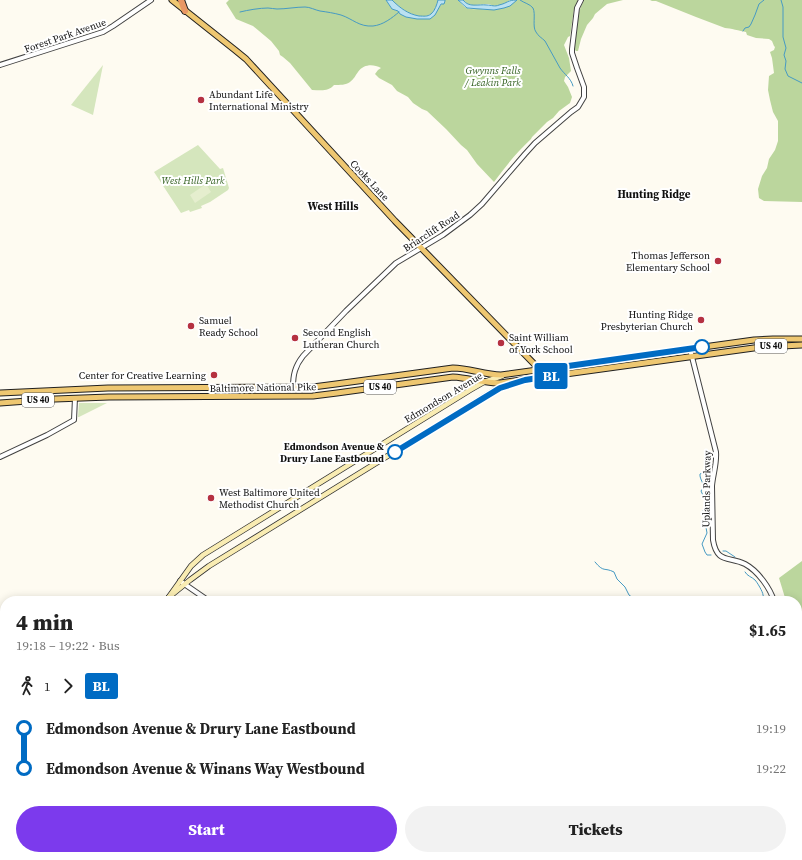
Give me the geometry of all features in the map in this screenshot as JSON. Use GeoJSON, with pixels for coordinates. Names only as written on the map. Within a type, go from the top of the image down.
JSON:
{"type":"FeatureCollection","features":[{"type":"Feature","properties":{"kind":"highway"},"geometry":{"type":"LineString","coordinates":[[181,0],[185,11]]}},
{"type":"Feature","properties":{"kind":"main road","name":"Cooks Lane"},"geometry":{"type":"LineString","coordinates":[[172,0],[246,59],[421,248],[540,370],[551,376]]}},
{"type":"Feature","properties":{"kind":"main road","name":"Edmondson Avenue"},"geometry":{"type":"LineString","coordinates":[[170,596],[182,582],[191,566],[203,555],[484,382],[509,374],[765,339],[802,338]]}},
{"type":"Feature","properties":{"kind":"main road","name":"Edmondson Avenue"},"geometry":{"type":"LineString","coordinates":[[182,582],[505,385],[551,376],[761,346],[802,345]]}},
{"type":"Feature","properties":{"kind":"main road","name":"Baltimore National Pike"},"geometry":{"type":"LineString","coordinates":[[0,393],[59,389],[293,387],[336,384],[453,368],[495,375],[509,374]]}},
{"type":"Feature","properties":{"kind":"main road","name":"Baltimore National Pike"},"geometry":{"type":"LineString","coordinates":[[0,403],[75,398],[305,396],[448,378],[468,378],[484,382],[500,383],[525,380]]}},
{"type":"Feature","properties":{"kind":"street","name":"Forest Park Avenue"},"geometry":{"type":"LineString","coordinates":[[0,65],[103,32],[151,0]]}},
{"type":"Feature","properties":{"kind":"street","name":"Briarclift Road"},"geometry":{"type":"LineString","coordinates":[[293,387],[294,371],[298,362],[346,311],[396,263],[444,235],[470,215],[482,204],[535,142],[578,106],[583,100],[585,91],[572,53],[577,8],[581,0]]}},
{"type":"Feature","properties":{"kind":"street","name":"Uplands Parkway"},"geometry":{"type":"LineString","coordinates":[[690,349],[716,452],[712,486],[713,540],[715,548],[722,557],[743,563],[752,569],[769,588],[772,596]]}},
{"type":"Feature","properties":{"kind":"street"},"geometry":{"type":"LineString","coordinates":[[0,457],[74,420],[75,398]]}},
{"type":"Feature","properties":{"kind":"street"},"geometry":{"type":"LineString","coordinates":[[182,582],[202,596]]}},
{"type":"Feature","properties":{"kind":"green space","name":"Gwynns Falls / Leakin Park"},"geometry":{"type":"Polygon","coordinates":[[[229,0],[386,0],[392,9],[398,11],[400,14],[430,18],[445,0],[458,0],[468,9],[500,9],[517,0],[578,0],[574,9],[570,36],[564,45],[569,58],[571,71],[565,77],[564,81],[572,97],[570,103],[559,111],[532,137],[511,160],[494,182],[477,164],[467,150],[427,111],[413,103],[408,97],[397,91],[392,85],[375,74],[381,68],[372,65],[366,66],[360,69],[353,80],[348,83],[343,85],[334,85],[327,90],[312,90],[290,63],[280,55],[279,51],[271,41],[253,26],[236,19],[226,3],[229,0]]]}},
{"type":"Feature","properties":{"kind":"green space"},"geometry":{"type":"Polygon","coordinates":[[[392,0],[438,0],[432,13],[428,16],[419,16],[401,8],[392,0]]]}},
{"type":"Feature","properties":{"kind":"green space"},"geometry":{"type":"Polygon","coordinates":[[[463,0],[510,0],[503,4],[494,6],[488,4],[471,5],[463,0]]]}},
{"type":"Feature","properties":{"kind":"green space"},"geometry":{"type":"Polygon","coordinates":[[[584,0],[623,0],[607,4],[595,14],[587,25],[578,51],[576,51],[574,49],[579,11],[584,0]]]}},
{"type":"Feature","properties":{"kind":"green space"},"geometry":{"type":"Polygon","coordinates":[[[650,0],[802,0],[802,202],[764,201],[759,198],[758,189],[762,176],[767,168],[769,159],[775,150],[778,141],[778,121],[773,112],[768,90],[769,76],[774,73],[770,52],[774,50],[775,47],[772,41],[769,39],[756,38],[747,35],[746,32],[725,28],[650,0]]]}},
{"type":"Feature","properties":{"kind":"green space"},"geometry":{"type":"Polygon","coordinates":[[[103,65],[93,115],[71,105],[103,65]]]}},
{"type":"Feature","properties":{"kind":"green space","name":"West Hills Park"},"geometry":{"type":"Polygon","coordinates":[[[198,145],[220,169],[223,168],[229,188],[210,202],[201,206],[202,208],[181,213],[154,172],[198,145]]]}},
{"type":"Feature","properties":{"kind":"green space"},"geometry":{"type":"Polygon","coordinates":[[[206,184],[211,192],[195,203],[190,195],[206,184]]]}},
{"type":"Feature","properties":{"kind":"green space"},"geometry":{"type":"Polygon","coordinates":[[[79,403],[107,403],[78,417],[79,403]]]}},
{"type":"Feature","properties":{"kind":"green space"},"geometry":{"type":"Polygon","coordinates":[[[802,561],[802,596],[784,596],[779,578],[802,561]]]}},
{"type":"Feature","properties":{"kind":"water"},"geometry":{"type":"Polygon","coordinates":[[[386,0],[392,0],[411,14],[419,16],[428,16],[436,7],[438,0],[445,1],[444,4],[441,4],[435,15],[430,19],[417,19],[400,14],[398,11],[392,9],[386,0]]]}},
{"type":"Feature","properties":{"kind":"water"},"geometry":{"type":"Polygon","coordinates":[[[458,0],[463,0],[471,5],[498,6],[511,0],[517,0],[510,6],[494,10],[467,8],[458,0]]]}},
{"type":"Feature","properties":{"kind":"waterway"},"geometry":{"type":"LineString","coordinates":[[520,0],[533,8],[535,30],[545,41],[560,68],[569,78],[573,86]]}},
{"type":"Feature","properties":{"kind":"waterway"},"geometry":{"type":"LineString","coordinates":[[743,31],[745,28],[749,27],[759,4],[764,0]]}},
{"type":"Feature","properties":{"kind":"waterway"},"geometry":{"type":"LineString","coordinates":[[781,0],[783,7],[783,37],[786,48],[784,55],[786,61],[785,69],[788,76],[802,83]]}},
{"type":"Feature","properties":{"kind":"waterway"},"geometry":{"type":"LineString","coordinates":[[240,12],[265,8],[277,9],[307,7],[341,15],[368,26],[384,23],[399,12]]}},
{"type":"Feature","properties":{"kind":"waterway"},"geometry":{"type":"LineString","coordinates":[[710,458],[707,463],[706,471],[700,474],[700,476],[703,485],[701,491],[707,504],[703,511],[707,533],[702,544],[707,555],[711,555]]}},
{"type":"Feature","properties":{"kind":"waterway"},"geometry":{"type":"LineString","coordinates":[[723,551],[726,551],[735,557]]}},
{"type":"Feature","properties":{"kind":"waterway"},"geometry":{"type":"LineString","coordinates":[[595,562],[602,569],[614,572],[617,579],[625,587],[630,596]]}},
{"type":"Feature","properties":{"kind":"waterway"},"geometry":{"type":"LineString","coordinates":[[745,572],[755,580],[763,596]]}},
{"type":"Feature","properties":{"kind":"bus line","name":"BL"},"geometry":{"type":"LineString","coordinates":[[395,452],[505,385],[551,376],[540,370],[702,347]]}},
{"type":"Feature","properties":{"kind":"place","name":"Abundant Life International Ministry"},"geometry":{"type":"Point","coordinates":[201,100]}},
{"type":"Feature","properties":{"kind":"place","name":"Thomas Jefferson Elementary School"},"geometry":{"type":"Point","coordinates":[718,261]}},
{"type":"Feature","properties":{"kind":"place","name":"Hunting Ridge Presbyterian Church"},"geometry":{"type":"Point","coordinates":[701,320]}},
{"type":"Feature","properties":{"kind":"place","name":"Samuel Ready School"},"geometry":{"type":"Point","coordinates":[191,326]}},
{"type":"Feature","properties":{"kind":"place","name":"Second English Lutheran Church"},"geometry":{"type":"Point","coordinates":[295,338]}},
{"type":"Feature","properties":{"kind":"place","name":"Saint William of York School"},"geometry":{"type":"Point","coordinates":[501,343]}},
{"type":"Feature","properties":{"kind":"place","name":"Center for Creative Learning"},"geometry":{"type":"Point","coordinates":[214,375]}},
{"type":"Feature","properties":{"kind":"place","name":"Edmondson Avenue & Drury Lane Eastbound"},"geometry":{"type":"Point","coordinates":[395,452]}},
{"type":"Feature","properties":{"kind":"place","name":"West Baltimore United Methodist Church"},"geometry":{"type":"Point","coordinates":[211,498]}},
{"type":"Feature","properties":{"kind":"district","name":"Hunting Ridge"},"geometry":{"type":"Point","coordinates":[654,194]}},
{"type":"Feature","properties":{"kind":"district","name":"West Hills"},"geometry":{"type":"Point","coordinates":[333,206]}}]}
